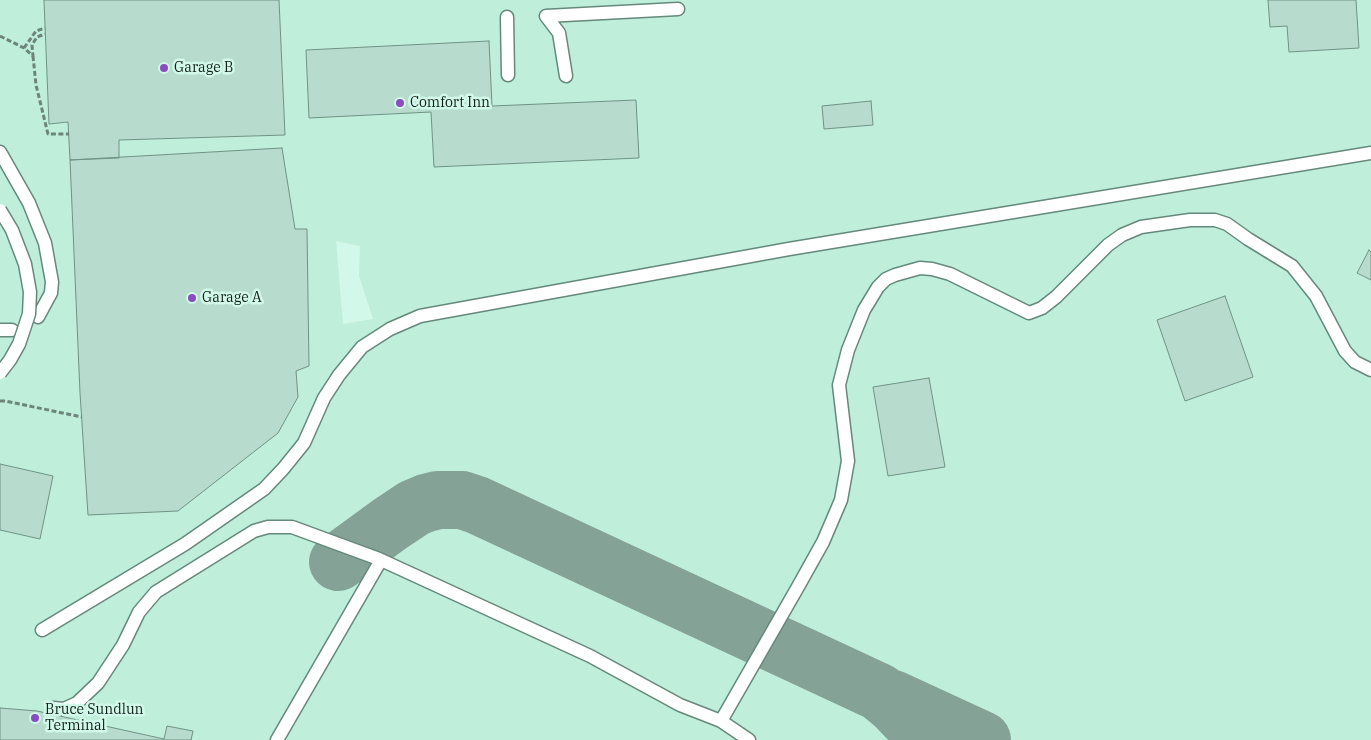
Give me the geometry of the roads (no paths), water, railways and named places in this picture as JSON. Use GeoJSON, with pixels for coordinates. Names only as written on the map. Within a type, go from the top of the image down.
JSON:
{"type":"FeatureCollection","features":[{"type":"Feature","properties":{"kind":"lane"},"geometry":{"type":"LineString","coordinates":[[566,76],[559,33],[546,16],[678,9]]}},
{"type":"Feature","properties":{"kind":"lane"},"geometry":{"type":"LineString","coordinates":[[507,17],[508,75]]}},
{"type":"Feature","properties":{"kind":"lane"},"geometry":{"type":"LineString","coordinates":[[0,152],[29,202],[45,243],[52,282],[51,293],[38,317]]}},
{"type":"Feature","properties":{"kind":"lane"},"geometry":{"type":"LineString","coordinates":[[42,630],[185,544],[264,489],[304,443],[324,398],[339,375],[362,347],[390,329],[420,316],[789,249],[1371,153]]}},
{"type":"Feature","properties":{"kind":"lane"},"geometry":{"type":"LineString","coordinates":[[0,210],[12,230],[26,264],[30,292],[29,314],[20,344],[0,373]]}},
{"type":"Feature","properties":{"kind":"lane"},"geometry":{"type":"LineString","coordinates":[[721,721],[809,568],[823,542],[841,500],[848,461],[839,385],[848,350],[864,310],[878,287],[886,279],[920,268],[932,269],[950,274],[1029,312],[1042,308],[1056,297],[1108,246],[1122,235],[1141,227],[1190,220],[1215,220],[1227,224],[1248,240],[1292,266],[1316,296],[1346,351],[1355,362],[1371,370]]}},
{"type":"Feature","properties":{"kind":"lane"},"geometry":{"type":"LineString","coordinates":[[53,708],[64,708],[77,703],[98,682],[122,645],[139,612],[156,592],[254,531],[268,527],[292,527],[381,560],[590,656],[680,705],[721,721],[749,740]]}},
{"type":"Feature","properties":{"kind":"lane"},"geometry":{"type":"LineString","coordinates":[[277,740],[381,560]]}},
{"type":"Feature","properties":{"kind":"place","name":"Garage B"},"geometry":{"type":"Point","coordinates":[164,68]}},
{"type":"Feature","properties":{"kind":"place","name":"Comfort Inn"},"geometry":{"type":"Point","coordinates":[400,103]}},
{"type":"Feature","properties":{"kind":"place","name":"Garage A"},"geometry":{"type":"Point","coordinates":[192,298]}},
{"type":"Feature","properties":{"kind":"place","name":"Bruce Sundlun Terminal"},"geometry":{"type":"Point","coordinates":[35,718]}}]}
